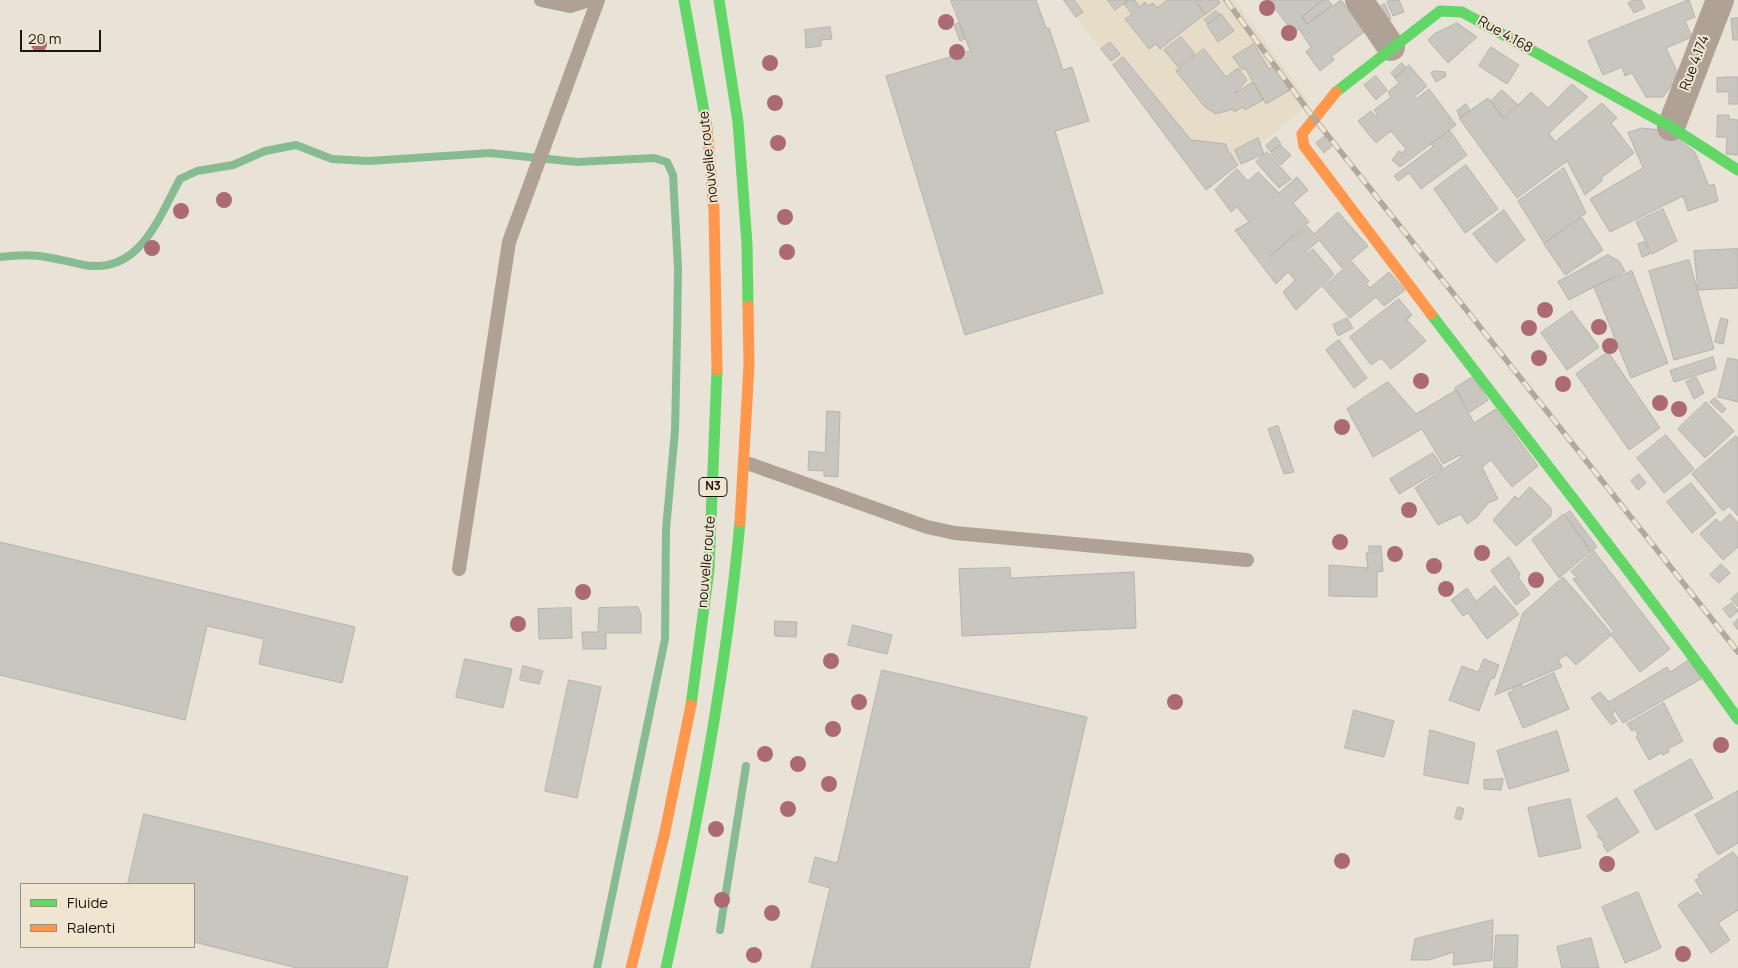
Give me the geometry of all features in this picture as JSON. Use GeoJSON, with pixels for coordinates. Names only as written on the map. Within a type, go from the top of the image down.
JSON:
{"type":"FeatureCollection","features":[{"type":"Feature","properties":{"kind":"main road","name":"nouvelle route"},"geometry":{"type":"LineString","coordinates":[[631,968],[664,836],[694,688],[708,570],[717,396],[714,210],[706,116],[684,0]]}},
{"type":"Feature","properties":{"kind":"main road","name":"nouvelle route"},"geometry":{"type":"LineString","coordinates":[[666,968],[701,805],[722,693],[738,560],[747,463],[749,371],[744,191],[729,55],[718,0]]}},
{"type":"Feature","properties":{"kind":"main road","name":"Rue 4.168"},"geometry":{"type":"LineString","coordinates":[[1738,170],[1671,127],[1462,12],[1436,5],[1391,47],[1332,95],[1302,134],[1304,146],[1600,536],[1670,624],[1738,719]]}},
{"type":"Feature","properties":{"kind":"street"},"geometry":{"type":"LineString","coordinates":[[1359,0],[1391,47]]}},
{"type":"Feature","properties":{"kind":"street","name":"Rue 4.174"},"geometry":{"type":"LineString","coordinates":[[1671,127],[1720,0]]}},
{"type":"Feature","properties":{"kind":"lane"},"geometry":{"type":"LineString","coordinates":[[541,0],[570,6],[589,0]]}},
{"type":"Feature","properties":{"kind":"lane"},"geometry":{"type":"LineString","coordinates":[[459,569],[509,242],[598,0]]}},
{"type":"Feature","properties":{"kind":"lane"},"geometry":{"type":"LineString","coordinates":[[747,463],[927,527],[955,533],[1247,560]]}},
{"type":"Feature","properties":{"kind":"shaded area"},"geometry":{"type":"Polygon","coordinates":[[[1064,0],[1235,0],[1310,103],[1206,190],[1064,0]]]}},
{"type":"Feature","properties":{"kind":"building"},"geometry":{"type":"Polygon","coordinates":[[[951,0],[1036,0],[1046,28],[1049,28],[1063,70],[1072,67],[1089,121],[1055,131],[1103,293],[965,335],[886,76],[970,51],[951,0]]]}},
{"type":"Feature","properties":{"kind":"building"},"geometry":{"type":"Polygon","coordinates":[[[1064,0],[1074,0],[1083,12],[1076,17],[1064,0]]]}},
{"type":"Feature","properties":{"kind":"building"},"geometry":{"type":"Polygon","coordinates":[[[1108,0],[1128,0],[1115,10],[1108,0]]]}},
{"type":"Feature","properties":{"kind":"building"},"geometry":{"type":"Polygon","coordinates":[[[1130,0],[1135,0],[1139,7],[1145,2],[1148,6],[1153,3],[1157,8],[1167,0],[1194,0],[1205,14],[1160,49],[1156,44],[1149,49],[1125,19],[1132,14],[1124,4],[1130,0]]]}},
{"type":"Feature","properties":{"kind":"building"},"geometry":{"type":"Polygon","coordinates":[[[1196,0],[1218,0],[1220,3],[1206,14],[1196,0]]]}},
{"type":"Feature","properties":{"kind":"building"},"geometry":{"type":"Polygon","coordinates":[[[1269,0],[1323,0],[1302,17],[1307,24],[1341,0],[1364,32],[1332,56],[1334,60],[1320,71],[1306,52],[1311,47],[1299,29],[1294,33],[1269,0]]]}},
{"type":"Feature","properties":{"kind":"building"},"geometry":{"type":"Polygon","coordinates":[[[1323,0],[1328,0],[1332,5],[1307,24],[1302,17],[1323,0]]]}},
{"type":"Feature","properties":{"kind":"building"},"geometry":{"type":"Polygon","coordinates":[[[1399,0],[1404,12],[1393,16],[1387,2],[1399,0]]]}},
{"type":"Feature","properties":{"kind":"building"},"geometry":{"type":"Polygon","coordinates":[[[1634,0],[1641,0],[1645,8],[1634,13],[1628,3],[1634,0]]]}},
{"type":"Feature","properties":{"kind":"building"},"geometry":{"type":"Polygon","coordinates":[[[1689,0],[1695,17],[1685,21],[1692,37],[1666,48],[1679,76],[1663,97],[1646,97],[1632,73],[1625,76],[1622,67],[1603,75],[1588,41],[1689,0]]]}},
{"type":"Feature","properties":{"kind":"building"},"geometry":{"type":"Polygon","coordinates":[[[1385,4],[1391,19],[1383,22],[1377,7],[1385,4]]]}},
{"type":"Feature","properties":{"kind":"building"},"geometry":{"type":"Polygon","coordinates":[[[1216,11],[1220,15],[1208,24],[1204,20],[1216,11]]]}},
{"type":"Feature","properties":{"kind":"building"},"geometry":{"type":"Polygon","coordinates":[[[1221,14],[1234,31],[1218,42],[1207,25],[1221,14]]]}},
{"type":"Feature","properties":{"kind":"building"},"geometry":{"type":"Polygon","coordinates":[[[1738,18],[1738,40],[1733,40],[1731,19],[1738,18]]]}},
{"type":"Feature","properties":{"kind":"building"},"geometry":{"type":"Polygon","coordinates":[[[959,23],[965,39],[960,41],[954,25],[959,23]]]}},
{"type":"Feature","properties":{"kind":"building"},"geometry":{"type":"Polygon","coordinates":[[[1457,23],[1477,37],[1448,63],[1428,40],[1434,34],[1457,23]]]}},
{"type":"Feature","properties":{"kind":"building"},"geometry":{"type":"Polygon","coordinates":[[[830,27],[832,39],[821,40],[821,46],[806,48],[805,30],[830,27]]]}},
{"type":"Feature","properties":{"kind":"building"},"geometry":{"type":"Polygon","coordinates":[[[1181,37],[1195,54],[1178,67],[1164,50],[1181,37]]]}},
{"type":"Feature","properties":{"kind":"building"},"geometry":{"type":"Polygon","coordinates":[[[1110,42],[1120,54],[1111,61],[1101,49],[1110,42]]]}},
{"type":"Feature","properties":{"kind":"building"},"geometry":{"type":"Polygon","coordinates":[[[1254,44],[1269,69],[1275,66],[1290,90],[1266,104],[1245,68],[1242,70],[1233,57],[1254,44]]]}},
{"type":"Feature","properties":{"kind":"building"},"geometry":{"type":"Polygon","coordinates":[[[1491,47],[1519,65],[1507,84],[1479,66],[1491,47]]]}},
{"type":"Feature","properties":{"kind":"building"},"geometry":{"type":"Polygon","coordinates":[[[1204,49],[1226,77],[1238,68],[1247,80],[1235,93],[1253,82],[1263,100],[1245,110],[1243,107],[1234,112],[1233,109],[1216,114],[1205,107],[1176,71],[1204,49]]]}},
{"type":"Feature","properties":{"kind":"building"},"geometry":{"type":"Polygon","coordinates":[[[1123,57],[1191,140],[1226,144],[1227,149],[1238,165],[1206,190],[1113,65],[1123,57]]]}},
{"type":"Feature","properties":{"kind":"building"},"geometry":{"type":"Polygon","coordinates":[[[1402,63],[1406,68],[1395,78],[1391,73],[1402,63]]]}},
{"type":"Feature","properties":{"kind":"building"},"geometry":{"type":"Polygon","coordinates":[[[1409,65],[1427,86],[1414,97],[1416,99],[1429,89],[1456,125],[1400,167],[1392,160],[1399,151],[1402,153],[1406,149],[1391,131],[1376,143],[1358,121],[1371,111],[1375,116],[1377,114],[1374,110],[1391,97],[1388,92],[1399,83],[1395,78],[1409,65]]]}},
{"type":"Feature","properties":{"kind":"building"},"geometry":{"type":"Polygon","coordinates":[[[1435,71],[1445,72],[1446,76],[1436,82],[1431,73],[1435,71]]]}},
{"type":"Feature","properties":{"kind":"building"},"geometry":{"type":"Polygon","coordinates":[[[1376,76],[1387,90],[1376,100],[1364,85],[1376,76]]]}},
{"type":"Feature","properties":{"kind":"building"},"geometry":{"type":"Polygon","coordinates":[[[1738,77],[1738,104],[1729,104],[1729,92],[1717,92],[1717,78],[1738,77]]]}},
{"type":"Feature","properties":{"kind":"building"},"geometry":{"type":"Polygon","coordinates":[[[1572,84],[1588,97],[1549,133],[1555,142],[1602,103],[1617,118],[1611,123],[1634,153],[1601,178],[1603,180],[1585,195],[1567,161],[1517,198],[1459,118],[1488,98],[1504,119],[1531,92],[1548,108],[1572,84]]]}},
{"type":"Feature","properties":{"kind":"building"},"geometry":{"type":"Polygon","coordinates":[[[1502,90],[1518,105],[1504,119],[1491,101],[1502,90]]]}},
{"type":"Feature","properties":{"kind":"building"},"geometry":{"type":"Polygon","coordinates":[[[1466,104],[1470,111],[1460,117],[1457,111],[1466,104]]]}},
{"type":"Feature","properties":{"kind":"building"},"geometry":{"type":"Polygon","coordinates":[[[1718,115],[1729,115],[1729,119],[1738,120],[1738,155],[1726,154],[1727,137],[1717,137],[1718,115]]]}},
{"type":"Feature","properties":{"kind":"building"},"geometry":{"type":"Polygon","coordinates":[[[1642,128],[1668,131],[1695,152],[1709,186],[1714,184],[1718,201],[1688,211],[1683,196],[1610,232],[1590,199],[1643,168],[1628,133],[1642,128]]]}},
{"type":"Feature","properties":{"kind":"building"},"geometry":{"type":"Polygon","coordinates":[[[1450,131],[1467,155],[1421,189],[1409,173],[1398,181],[1394,176],[1433,147],[1431,144],[1450,131]]]}},
{"type":"Feature","properties":{"kind":"building"},"geometry":{"type":"Polygon","coordinates":[[[1327,135],[1335,143],[1324,153],[1316,143],[1327,135]]]}},
{"type":"Feature","properties":{"kind":"building"},"geometry":{"type":"Polygon","coordinates":[[[1276,137],[1281,144],[1271,152],[1266,146],[1276,137]]]}},
{"type":"Feature","properties":{"kind":"building"},"geometry":{"type":"Polygon","coordinates":[[[1258,138],[1264,154],[1241,164],[1235,150],[1258,138]]]}},
{"type":"Feature","properties":{"kind":"building"},"geometry":{"type":"Polygon","coordinates":[[[1280,145],[1291,155],[1281,165],[1271,154],[1280,145]]]}},
{"type":"Feature","properties":{"kind":"building"},"geometry":{"type":"Polygon","coordinates":[[[1267,152],[1291,179],[1279,188],[1256,162],[1267,152]]]}},
{"type":"Feature","properties":{"kind":"building"},"geometry":{"type":"Polygon","coordinates":[[[1466,165],[1498,209],[1465,233],[1434,189],[1466,165]]]}},
{"type":"Feature","properties":{"kind":"building"},"geometry":{"type":"Polygon","coordinates":[[[1564,168],[1586,213],[1544,243],[1518,201],[1564,168]]]}},
{"type":"Feature","properties":{"kind":"building"},"geometry":{"type":"Polygon","coordinates":[[[1237,169],[1248,181],[1258,172],[1279,193],[1297,177],[1308,190],[1293,203],[1309,222],[1269,257],[1307,226],[1314,234],[1338,212],[1368,246],[1342,268],[1319,240],[1306,252],[1307,254],[1313,249],[1334,274],[1296,310],[1283,292],[1295,280],[1288,272],[1276,284],[1235,230],[1249,222],[1237,207],[1231,212],[1215,190],[1237,169]]]}},
{"type":"Feature","properties":{"kind":"building"},"geometry":{"type":"Polygon","coordinates":[[[1663,209],[1677,241],[1652,254],[1636,222],[1663,209]]]}},
{"type":"Feature","properties":{"kind":"building"},"geometry":{"type":"Polygon","coordinates":[[[1504,210],[1525,240],[1496,263],[1473,234],[1504,210]]]}},
{"type":"Feature","properties":{"kind":"building"},"geometry":{"type":"Polygon","coordinates":[[[1582,218],[1603,250],[1565,275],[1544,244],[1582,218]]]}},
{"type":"Feature","properties":{"kind":"building"},"geometry":{"type":"Polygon","coordinates":[[[1645,242],[1650,254],[1642,257],[1638,244],[1645,242]]]}},
{"type":"Feature","properties":{"kind":"building"},"geometry":{"type":"Polygon","coordinates":[[[1738,249],[1738,288],[1698,290],[1694,251],[1738,249]]]}},
{"type":"Feature","properties":{"kind":"building"},"geometry":{"type":"Polygon","coordinates":[[[1608,255],[1619,261],[1625,271],[1569,300],[1558,282],[1608,255]]]}},
{"type":"Feature","properties":{"kind":"building"},"geometry":{"type":"Polygon","coordinates":[[[1689,260],[1714,349],[1674,360],[1649,271],[1689,260]]]}},
{"type":"Feature","properties":{"kind":"building"},"geometry":{"type":"Polygon","coordinates":[[[1352,262],[1369,281],[1366,284],[1370,288],[1389,272],[1405,290],[1384,306],[1376,297],[1350,318],[1323,287],[1352,262]]]}},
{"type":"Feature","properties":{"kind":"building"},"geometry":{"type":"Polygon","coordinates":[[[1632,271],[1668,363],[1631,378],[1594,287],[1632,271]]]}},
{"type":"Feature","properties":{"kind":"building"},"geometry":{"type":"Polygon","coordinates":[[[1399,299],[1412,315],[1407,320],[1426,341],[1391,369],[1381,358],[1371,365],[1350,337],[1399,299]]]}},
{"type":"Feature","properties":{"kind":"building"},"geometry":{"type":"Polygon","coordinates":[[[1572,311],[1599,347],[1567,370],[1541,333],[1572,311]]]}},
{"type":"Feature","properties":{"kind":"building"},"geometry":{"type":"Polygon","coordinates":[[[1347,318],[1353,328],[1338,336],[1333,325],[1347,318]]]}},
{"type":"Feature","properties":{"kind":"building"},"geometry":{"type":"Polygon","coordinates":[[[1721,318],[1728,320],[1723,344],[1715,342],[1721,318]]]}},
{"type":"Feature","properties":{"kind":"building"},"geometry":{"type":"Polygon","coordinates":[[[1339,340],[1367,378],[1354,388],[1326,350],[1339,340]]]}},
{"type":"Feature","properties":{"kind":"building"},"geometry":{"type":"Polygon","coordinates":[[[1608,352],[1660,428],[1629,450],[1576,374],[1608,352]]]}},
{"type":"Feature","properties":{"kind":"building"},"geometry":{"type":"Polygon","coordinates":[[[1713,357],[1716,369],[1674,382],[1670,371],[1713,357]]]}},
{"type":"Feature","properties":{"kind":"building"},"geometry":{"type":"Polygon","coordinates":[[[1728,358],[1738,360],[1738,402],[1718,397],[1728,358]]]}},
{"type":"Feature","properties":{"kind":"building"},"geometry":{"type":"Polygon","coordinates":[[[1473,377],[1488,400],[1470,412],[1455,388],[1473,377]]]}},
{"type":"Feature","properties":{"kind":"building"},"geometry":{"type":"Polygon","coordinates":[[[1696,377],[1704,393],[1694,399],[1686,382],[1696,377]]]}},
{"type":"Feature","properties":{"kind":"building"},"geometry":{"type":"Polygon","coordinates":[[[1388,382],[1416,414],[1456,390],[1474,423],[1496,409],[1538,466],[1512,487],[1491,460],[1482,467],[1498,499],[1488,503],[1477,517],[1467,524],[1461,514],[1438,525],[1415,488],[1462,457],[1460,455],[1443,464],[1422,429],[1373,457],[1347,409],[1388,382]]]}},
{"type":"Feature","properties":{"kind":"building"},"geometry":{"type":"Polygon","coordinates":[[[1715,398],[1726,409],[1722,413],[1710,402],[1715,398]]]}},
{"type":"Feature","properties":{"kind":"building"},"geometry":{"type":"Polygon","coordinates":[[[1706,402],[1734,431],[1705,458],[1678,429],[1706,402]]]}},
{"type":"Feature","properties":{"kind":"building"},"geometry":{"type":"Polygon","coordinates":[[[827,411],[840,412],[838,477],[824,476],[824,471],[808,470],[809,451],[825,453],[827,411]]]}},
{"type":"Feature","properties":{"kind":"building"},"geometry":{"type":"Polygon","coordinates":[[[1278,426],[1294,472],[1284,474],[1268,429],[1278,426]]]}},
{"type":"Feature","properties":{"kind":"building"},"geometry":{"type":"Polygon","coordinates":[[[1666,435],[1694,469],[1664,493],[1637,458],[1666,435]]]}},
{"type":"Feature","properties":{"kind":"building"},"geometry":{"type":"Polygon","coordinates":[[[1736,436],[1738,439],[1738,516],[1729,506],[1723,511],[1692,474],[1736,436]]]}},
{"type":"Feature","properties":{"kind":"building"},"geometry":{"type":"Polygon","coordinates":[[[1433,453],[1443,468],[1399,494],[1390,479],[1433,453]]]}},
{"type":"Feature","properties":{"kind":"building"},"geometry":{"type":"Polygon","coordinates":[[[1639,474],[1646,483],[1638,490],[1631,481],[1639,474]]]}},
{"type":"Feature","properties":{"kind":"building"},"geometry":{"type":"Polygon","coordinates":[[[1691,483],[1716,513],[1692,533],[1667,502],[1691,483]]]}},
{"type":"Feature","properties":{"kind":"building"},"geometry":{"type":"Polygon","coordinates":[[[1530,487],[1551,508],[1551,516],[1516,546],[1493,520],[1515,496],[1518,499],[1530,487]]]}},
{"type":"Feature","properties":{"kind":"building"},"geometry":{"type":"Polygon","coordinates":[[[1570,511],[1597,547],[1591,551],[1565,515],[1570,511]]]}},
{"type":"Feature","properties":{"kind":"building"},"geometry":{"type":"Polygon","coordinates":[[[1564,514],[1591,551],[1559,578],[1532,540],[1564,514]]]}},
{"type":"Feature","properties":{"kind":"building"},"geometry":{"type":"Polygon","coordinates":[[[1730,514],[1738,523],[1738,547],[1723,560],[1700,534],[1716,519],[1720,523],[1730,514]]]}},
{"type":"Feature","properties":{"kind":"building"},"geometry":{"type":"Polygon","coordinates":[[[0,542],[355,627],[342,683],[259,664],[264,639],[207,626],[185,720],[0,675],[0,542]]]}},
{"type":"Feature","properties":{"kind":"building"},"geometry":{"type":"Polygon","coordinates":[[[1369,546],[1381,546],[1383,571],[1377,572],[1377,597],[1329,596],[1329,565],[1368,568],[1366,553],[1369,553],[1369,546]]]}},
{"type":"Feature","properties":{"kind":"building"},"geometry":{"type":"Polygon","coordinates":[[[1594,551],[1670,649],[1640,672],[1611,635],[1576,665],[1566,655],[1558,660],[1562,667],[1495,695],[1523,613],[1563,577],[1612,634],[1614,632],[1573,579],[1577,577],[1571,572],[1594,551]]]}},
{"type":"Feature","properties":{"kind":"building"},"geometry":{"type":"Polygon","coordinates":[[[1509,557],[1520,574],[1518,577],[1530,594],[1516,605],[1491,571],[1509,557]]]}},
{"type":"Feature","properties":{"kind":"building"},"geometry":{"type":"Polygon","coordinates":[[[1721,564],[1730,573],[1719,583],[1710,575],[1721,564]]]}},
{"type":"Feature","properties":{"kind":"building"},"geometry":{"type":"Polygon","coordinates":[[[1010,568],[1011,578],[1134,572],[1136,628],[962,636],[959,569],[1010,568]]]}},
{"type":"Feature","properties":{"kind":"building"},"geometry":{"type":"Polygon","coordinates":[[[1495,586],[1519,614],[1487,639],[1468,613],[1463,616],[1451,600],[1467,588],[1476,601],[1495,586]]]}},
{"type":"Feature","properties":{"kind":"building"},"geometry":{"type":"Polygon","coordinates":[[[1738,593],[1738,607],[1731,599],[1738,593]]]}},
{"type":"Feature","properties":{"kind":"building"},"geometry":{"type":"Polygon","coordinates":[[[1732,603],[1738,611],[1730,618],[1723,609],[1732,603]]]}},
{"type":"Feature","properties":{"kind":"building"},"geometry":{"type":"Polygon","coordinates":[[[638,607],[641,614],[641,633],[606,633],[606,649],[583,649],[582,632],[598,632],[599,608],[638,607]]]}},
{"type":"Feature","properties":{"kind":"building"},"geometry":{"type":"Polygon","coordinates":[[[571,608],[572,638],[539,639],[538,609],[571,608]]]}},
{"type":"Feature","properties":{"kind":"building"},"geometry":{"type":"Polygon","coordinates":[[[1738,619],[1738,630],[1733,624],[1738,619]]]}},
{"type":"Feature","properties":{"kind":"building"},"geometry":{"type":"Polygon","coordinates":[[[775,621],[797,622],[796,637],[775,636],[775,621]]]}},
{"type":"Feature","properties":{"kind":"building"},"geometry":{"type":"Polygon","coordinates":[[[853,625],[892,635],[887,654],[848,645],[853,625]]]}},
{"type":"Feature","properties":{"kind":"building"},"geometry":{"type":"Polygon","coordinates":[[[465,659],[512,669],[503,708],[456,697],[465,659]]]}},
{"type":"Feature","properties":{"kind":"building"},"geometry":{"type":"Polygon","coordinates":[[[1484,659],[1499,665],[1494,679],[1491,678],[1479,711],[1449,700],[1462,666],[1478,672],[1484,659]]]}},
{"type":"Feature","properties":{"kind":"building"},"geometry":{"type":"Polygon","coordinates":[[[1689,660],[1701,679],[1623,723],[1615,711],[1612,714],[1617,721],[1611,725],[1591,698],[1600,692],[1609,702],[1667,667],[1670,672],[1689,660]]]}},
{"type":"Feature","properties":{"kind":"building"},"geometry":{"type":"Polygon","coordinates":[[[523,666],[543,671],[539,684],[520,680],[523,666]]]}},
{"type":"Feature","properties":{"kind":"building"},"geometry":{"type":"Polygon","coordinates":[[[882,670],[1087,717],[1029,968],[811,968],[830,888],[809,882],[815,857],[837,863],[882,670]]]}},
{"type":"Feature","properties":{"kind":"building"},"geometry":{"type":"Polygon","coordinates":[[[1554,673],[1569,709],[1523,728],[1508,693],[1514,690],[1512,687],[1521,684],[1522,687],[1554,673]]]}},
{"type":"Feature","properties":{"kind":"building"},"geometry":{"type":"Polygon","coordinates":[[[569,680],[601,687],[577,798],[545,791],[569,680]]]}},
{"type":"Feature","properties":{"kind":"building"},"geometry":{"type":"Polygon","coordinates":[[[1664,703],[1683,741],[1668,749],[1669,752],[1663,755],[1661,753],[1649,760],[1636,737],[1638,735],[1635,729],[1632,731],[1627,724],[1664,703]]]}},
{"type":"Feature","properties":{"kind":"building"},"geometry":{"type":"Polygon","coordinates":[[[1354,710],[1394,721],[1384,757],[1345,748],[1354,710]]]}},
{"type":"Feature","properties":{"kind":"building"},"geometry":{"type":"Polygon","coordinates":[[[1430,730],[1475,743],[1468,784],[1424,775],[1430,730]]]}},
{"type":"Feature","properties":{"kind":"building"},"geometry":{"type":"Polygon","coordinates":[[[1557,731],[1569,771],[1509,789],[1497,751],[1557,731]]]}},
{"type":"Feature","properties":{"kind":"building"},"geometry":{"type":"Polygon","coordinates":[[[1691,759],[1713,798],[1656,830],[1634,791],[1691,759]]]}},
{"type":"Feature","properties":{"kind":"building"},"geometry":{"type":"Polygon","coordinates":[[[1503,779],[1501,790],[1484,789],[1484,780],[1503,779]]]}},
{"type":"Feature","properties":{"kind":"building"},"geometry":{"type":"Polygon","coordinates":[[[1738,791],[1738,843],[1718,855],[1695,815],[1738,791]]]}},
{"type":"Feature","properties":{"kind":"building"},"geometry":{"type":"Polygon","coordinates":[[[1617,798],[1639,832],[1607,852],[1603,845],[1605,844],[1597,836],[1599,834],[1587,816],[1617,798]]]}},
{"type":"Feature","properties":{"kind":"building"},"geometry":{"type":"Polygon","coordinates":[[[1570,799],[1581,848],[1539,857],[1528,808],[1570,799]]]}},
{"type":"Feature","properties":{"kind":"building"},"geometry":{"type":"Polygon","coordinates":[[[1458,807],[1464,809],[1461,820],[1455,818],[1458,807]]]}},
{"type":"Feature","properties":{"kind":"building"},"geometry":{"type":"Polygon","coordinates":[[[144,814],[408,877],[387,968],[297,968],[195,942],[195,883],[128,883],[144,814]]]}},
{"type":"Feature","properties":{"kind":"building"},"geometry":{"type":"Polygon","coordinates":[[[1733,852],[1738,858],[1738,910],[1718,923],[1730,940],[1711,953],[1678,905],[1698,892],[1700,896],[1703,894],[1695,880],[1700,877],[1698,875],[1733,852]]]}},
{"type":"Feature","properties":{"kind":"building"},"geometry":{"type":"Polygon","coordinates":[[[1638,892],[1661,948],[1625,963],[1602,907],[1638,892]]]}},
{"type":"Feature","properties":{"kind":"building"},"geometry":{"type":"Polygon","coordinates":[[[1493,920],[1492,960],[1453,965],[1454,952],[1429,960],[1411,960],[1415,939],[1493,920]]]}},
{"type":"Feature","properties":{"kind":"building"},"geometry":{"type":"Polygon","coordinates":[[[1496,935],[1518,935],[1517,968],[1494,968],[1496,935]]]}},
{"type":"Feature","properties":{"kind":"building"},"geometry":{"type":"Polygon","coordinates":[[[1591,938],[1599,968],[1562,968],[1557,947],[1591,938]]]}},
{"type":"Feature","properties":{"kind":"waterway"},"geometry":{"type":"LineString","coordinates":[[182,178],[197,171],[233,165],[265,151],[296,145],[332,159],[369,161],[490,153],[577,162],[654,158],[667,162],[673,175],[678,268],[675,431],[666,529],[665,639],[597,968]]}},
{"type":"Feature","properties":{"kind":"waterway"},"geometry":{"type":"LineString","coordinates":[[0,257],[34,255],[84,265],[103,266],[120,261],[145,240],[155,226],[180,179]]}},
{"type":"Feature","properties":{"kind":"waterway"},"geometry":{"type":"LineString","coordinates":[[720,930],[746,766]]}},
{"type":"Feature","properties":{"kind":"railway"},"geometry":{"type":"LineString","coordinates":[[1226,0],[1310,113],[1738,652]]}},
{"type":"Feature","properties":{"kind":"traffic: fast"},"geometry":{"type":"LineString","coordinates":[[684,0],[707,128]]}},
{"type":"Feature","properties":{"kind":"traffic: fast"},"geometry":{"type":"LineString","coordinates":[[719,0],[738,122],[747,244],[748,306]]}},
{"type":"Feature","properties":{"kind":"traffic: fast"},"geometry":{"type":"LineString","coordinates":[[1336,92],[1440,11],[1462,12],[1671,127],[1738,170]]}},
{"type":"Feature","properties":{"kind":"traffic: fast"},"geometry":{"type":"LineString","coordinates":[[1431,314],[1625,566],[1738,719]]}},
{"type":"Feature","properties":{"kind":"traffic: fast"},"geometry":{"type":"LineString","coordinates":[[691,705],[709,570],[717,370]]}},
{"type":"Feature","properties":{"kind":"traffic: fast"},"geometry":{"type":"LineString","coordinates":[[666,968],[710,746],[727,635],[740,522]]}},
{"type":"Feature","properties":{"kind":"traffic: slow"},"geometry":{"type":"LineString","coordinates":[[1336,92],[1302,134],[1304,146],[1431,314]]}},
{"type":"Feature","properties":{"kind":"traffic: slow"},"geometry":{"type":"LineString","coordinates":[[707,128],[714,210],[717,370]]}},
{"type":"Feature","properties":{"kind":"traffic: slow"},"geometry":{"type":"LineString","coordinates":[[740,522],[749,365],[748,306]]}},
{"type":"Feature","properties":{"kind":"traffic: slow"},"geometry":{"type":"LineString","coordinates":[[631,968],[664,836],[691,705]]}}]}
